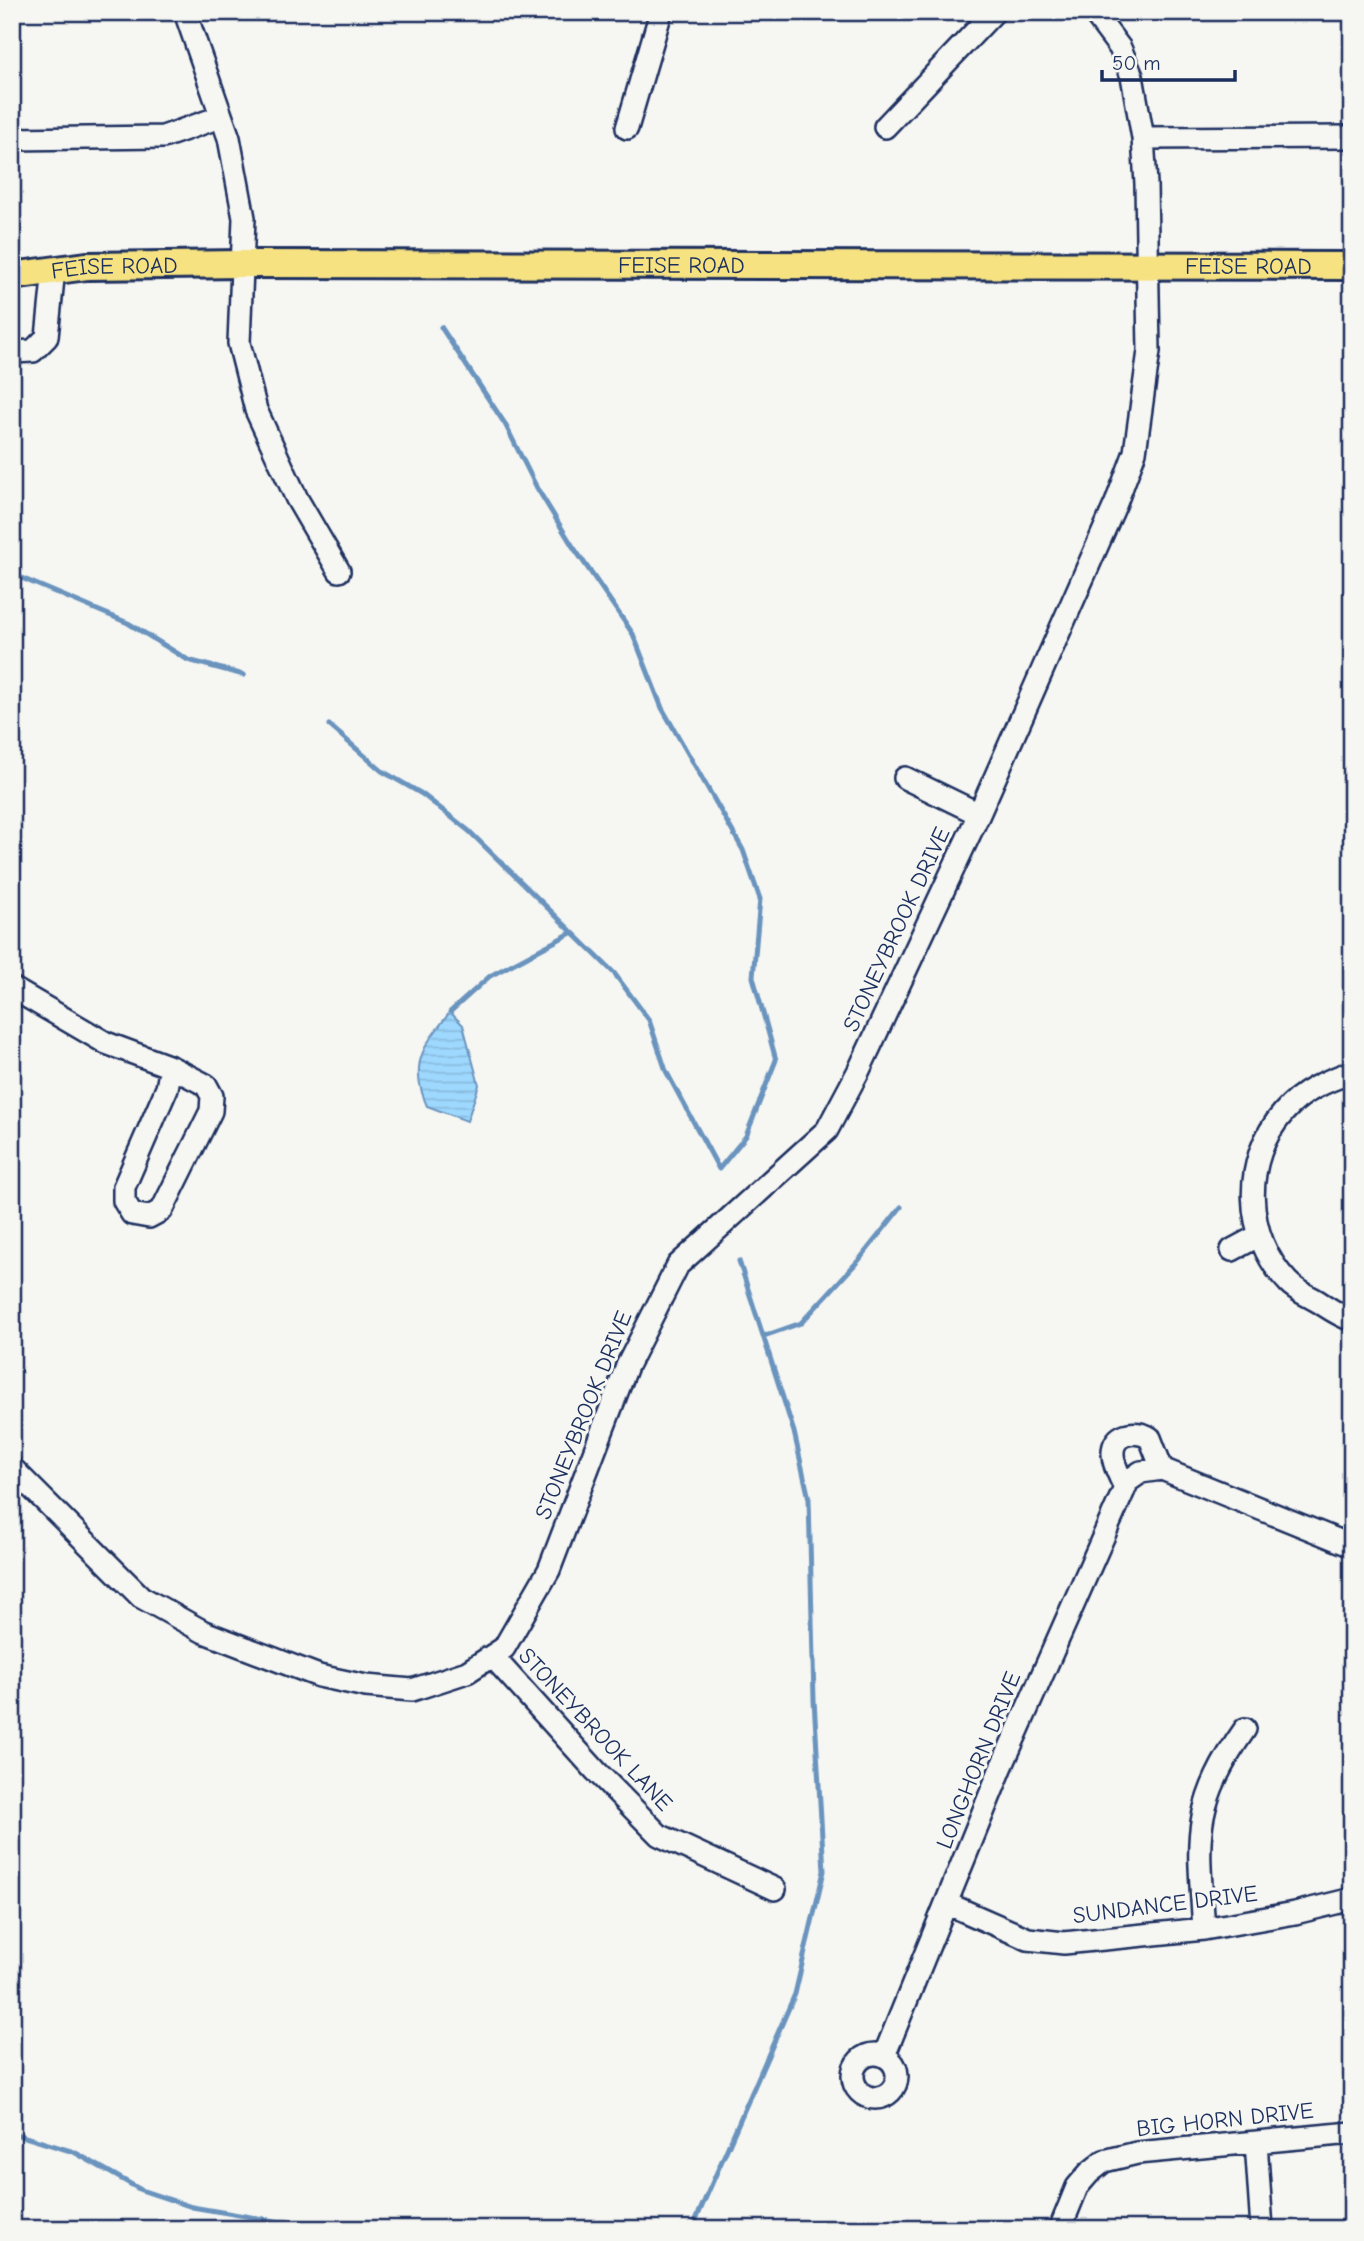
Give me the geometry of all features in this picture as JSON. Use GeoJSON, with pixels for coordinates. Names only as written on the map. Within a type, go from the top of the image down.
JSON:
{"type":"FeatureCollection","features":[{"type":"Feature","properties":{"kind":"main road","name":"FEISE ROAD"},"geometry":{"type":"LineString","coordinates":[[12,276],[87,266],[242,264],[1352,266]]}},
{"type":"Feature","properties":{"kind":"street"},"geometry":{"type":"LineString","coordinates":[[185,12],[229,138],[244,218],[239,343],[257,410],[297,499],[339,571]]}},
{"type":"Feature","properties":{"kind":"street"},"geometry":{"type":"LineString","coordinates":[[627,128],[661,12]]}},
{"type":"Feature","properties":{"kind":"street"},"geometry":{"type":"LineString","coordinates":[[885,127],[994,12]]}},
{"type":"Feature","properties":{"kind":"street","name":"STONEYBROOK DRIVE"},"geometry":{"type":"LineString","coordinates":[[12,1468],[141,1597],[204,1632],[319,1676],[366,1686],[412,1690],[467,1672],[494,1658],[504,1648],[549,1570],[627,1366],[678,1265],[827,1130],[865,1058],[979,814],[1116,503],[1135,452],[1149,351],[1143,138],[1132,76],[1120,48],[1093,12]]}},
{"type":"Feature","properties":{"kind":"street"},"geometry":{"type":"LineString","coordinates":[[12,139],[163,137],[220,117]]}},
{"type":"Feature","properties":{"kind":"street"},"geometry":{"type":"LineString","coordinates":[[1143,138],[1352,137]]}},
{"type":"Feature","properties":{"kind":"street"},"geometry":{"type":"LineString","coordinates":[[12,352],[33,351],[47,337],[54,270]]}},
{"type":"Feature","properties":{"kind":"street","name":"STONEYBROOK DRIVE"},"geometry":{"type":"LineString","coordinates":[[905,778],[979,814]]}},
{"type":"Feature","properties":{"kind":"street"},"geometry":{"type":"LineString","coordinates":[[12,988],[106,1043],[171,1067],[206,1085],[212,1096],[211,1111],[162,1210],[149,1217],[132,1214],[124,1201],[124,1187],[167,1087],[171,1067]]}},
{"type":"Feature","properties":{"kind":"street"},"geometry":{"type":"LineString","coordinates":[[1352,1072],[1324,1081],[1303,1094],[1284,1111],[1266,1136],[1252,1194],[1258,1236],[1269,1259],[1290,1284],[1352,1320]]}},
{"type":"Feature","properties":{"kind":"street"},"geometry":{"type":"LineString","coordinates":[[1232,1250],[1258,1236]]}},
{"type":"Feature","properties":{"kind":"street"},"geometry":{"type":"LineString","coordinates":[[1162,1469],[1150,1438],[1136,1432],[1128,1433],[1116,1442],[1113,1449],[1115,1463],[1124,1486],[1142,1472],[1162,1469],[1352,1546]]}},
{"type":"Feature","properties":{"kind":"street","name":"LONGHORN DRIVE"},"geometry":{"type":"LineString","coordinates":[[884,2056],[1001,1768],[1124,1486]]}},
{"type":"Feature","properties":{"kind":"street","name":"STONEYBROOK LANE"},"geometry":{"type":"LineString","coordinates":[[494,1658],[596,1771],[659,1835],[775,1889]]}},
{"type":"Feature","properties":{"kind":"street"},"geometry":{"type":"LineString","coordinates":[[1204,1929],[1198,1838],[1207,1793],[1223,1761],[1245,1730]]}},
{"type":"Feature","properties":{"kind":"street","name":"SUNDANCE DRIVE"},"geometry":{"type":"LineString","coordinates":[[948,1904],[1028,1939],[1052,1942],[1098,1941],[1204,1929],[1295,1913],[1352,1899]]}},
{"type":"Feature","properties":{"kind":"street","name":"BIG HORN DRIVE"},"geometry":{"type":"LineString","coordinates":[[1060,2229],[1077,2188],[1104,2161],[1137,2153],[1352,2133]]}},
{"type":"Feature","properties":{"kind":"street"},"geometry":{"type":"LineString","coordinates":[[1256,2142],[1262,2229]]}},
{"type":"Feature","properties":{"kind":"water"},"geometry":{"type":"Polygon","coordinates":[[[450,1012],[463,1025],[479,1085],[467,1121],[427,1106],[421,1091],[419,1066],[426,1045],[450,1012]]]}},
{"type":"Feature","properties":{"kind":"waterway"},"geometry":{"type":"LineString","coordinates":[[329,725],[382,771],[422,794],[469,831],[614,973],[649,1020],[666,1071],[719,1169],[746,1136],[776,1060],[753,977],[760,899],[743,850],[662,708],[633,634],[572,545],[537,488],[505,424],[441,327]]}},
{"type":"Feature","properties":{"kind":"waterway"},"geometry":{"type":"LineString","coordinates":[[12,574],[128,623],[188,660],[244,675]]}},
{"type":"Feature","properties":{"kind":"waterway"},"geometry":{"type":"LineString","coordinates":[[450,1012],[490,976],[571,933]]}},
{"type":"Feature","properties":{"kind":"waterway"},"geometry":{"type":"LineString","coordinates":[[764,1336],[801,1323],[859,1260],[901,1207]]}},
{"type":"Feature","properties":{"kind":"waterway"},"geometry":{"type":"LineString","coordinates":[[692,2229],[795,1994],[824,1871],[814,1700],[809,1499],[794,1432],[739,1261]]}},
{"type":"Feature","properties":{"kind":"waterway"},"geometry":{"type":"LineString","coordinates":[[12,2133],[74,2152],[141,2190],[192,2207],[322,2229]]}}]}
